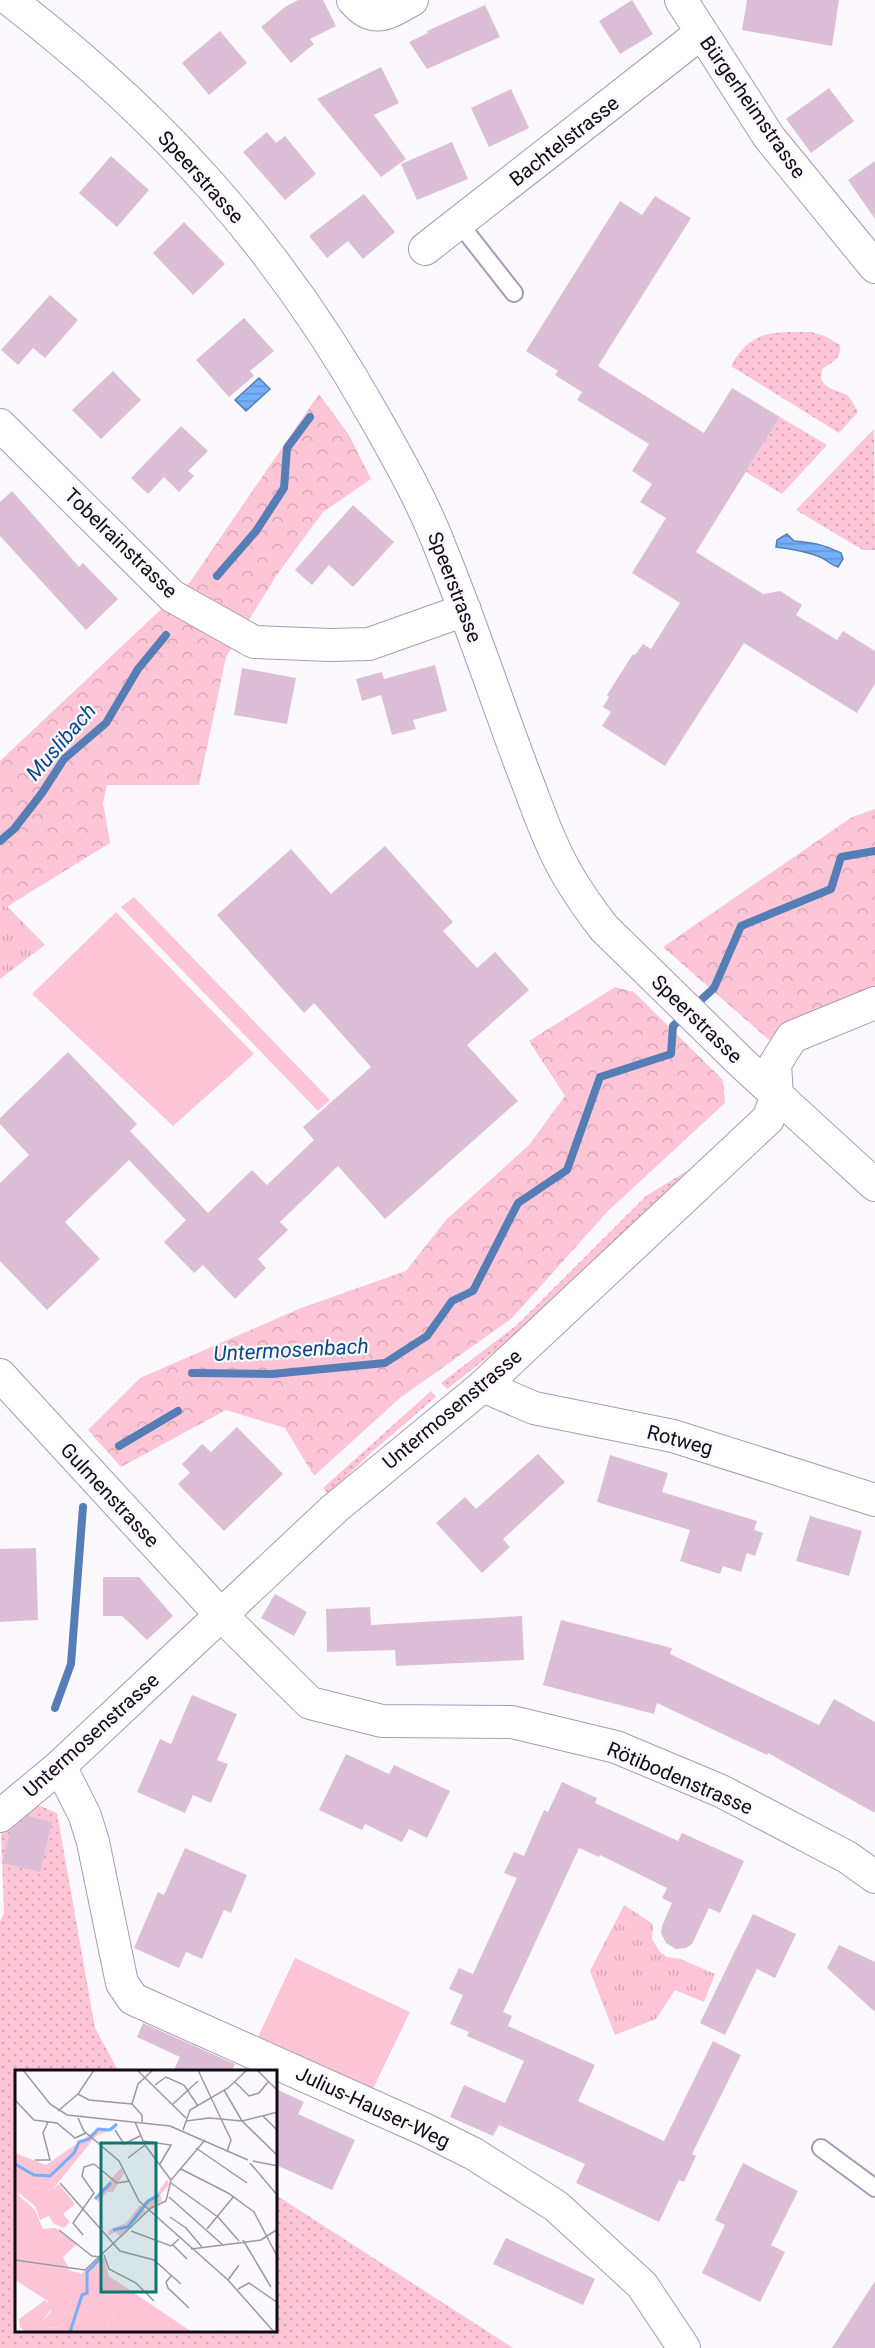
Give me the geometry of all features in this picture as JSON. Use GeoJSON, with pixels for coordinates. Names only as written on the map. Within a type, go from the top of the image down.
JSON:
{"type":"FeatureCollection","features":[{"type":"Feature","properties":{"kind":"street","name":"Speerstrasse"},"geometry":{"type":"LineString","coordinates":[[10,0],[67,45],[166,135],[220,194],[291,283],[347,369],[422,505],[465,610],[550,842],[574,887],[591,911],[604,928],[744,1065],[875,1185]]}},
{"type":"Feature","properties":{"kind":"street"},"geometry":{"type":"LineString","coordinates":[[353,0],[360,9],[373,16],[386,14],[412,0]]}},
{"type":"Feature","properties":{"kind":"street","name":"Bürgerheimstrasse"},"geometry":{"type":"LineString","coordinates":[[681,0],[769,137],[875,267]]}},
{"type":"Feature","properties":{"kind":"street","name":"Bachtelstrasse"},"geometry":{"type":"LineString","coordinates":[[426,249],[701,33]]}},
{"type":"Feature","properties":{"kind":"street","name":"Tobelrainstrasse"},"geometry":{"type":"LineString","coordinates":[[0,425],[172,596],[254,642],[369,644],[465,610]]}},
{"type":"Feature","properties":{"kind":"street","name":"Untermosenstrasse"},"geometry":{"type":"LineString","coordinates":[[4,1808],[60,1766],[334,1509],[483,1386],[768,1119],[777,1096],[776,1064],[792,1037],[875,1003]]}},
{"type":"Feature","properties":{"kind":"street","name":"Gulmenstrasse"},"geometry":{"type":"LineString","coordinates":[[0,1374],[221,1615]]}},
{"type":"Feature","properties":{"kind":"street","name":"Rotweg"},"geometry":{"type":"LineString","coordinates":[[483,1386],[534,1408],[673,1436],[875,1500]]}},
{"type":"Feature","properties":{"kind":"street","name":"Rötibodenstrasse"},"geometry":{"type":"LineString","coordinates":[[221,1615],[310,1703],[382,1721],[512,1722],[616,1747],[721,1791],[846,1857],[875,1877]]}},
{"type":"Feature","properties":{"kind":"street","name":"Julius-Hauser-Weg"},"geometry":{"type":"LineString","coordinates":[[60,1766],[85,1816],[122,1983],[134,1999],[426,2130],[474,2154],[556,2206],[642,2285],[684,2348]]}},
{"type":"Feature","properties":{"kind":"lane"},"geometry":{"type":"LineString","coordinates":[[459,223],[514,293]]}},
{"type":"Feature","properties":{"kind":"lane"},"geometry":{"type":"LineString","coordinates":[[821,2148],[875,2188]]}},
{"type":"Feature","properties":{"kind":"green space"},"geometry":{"type":"Polygon","coordinates":[[[811,332],[825,336],[840,345],[838,357],[822,369],[821,379],[829,388],[847,395],[858,412],[839,433],[731,366],[747,345],[764,335],[811,332]]]}},
{"type":"Feature","properties":{"kind":"green space"},"geometry":{"type":"Polygon","coordinates":[[[319,394],[349,435],[371,479],[323,512],[276,576],[226,657],[199,785],[107,785],[103,803],[110,843],[0,911],[0,761],[190,582],[319,394]]]}},
{"type":"Feature","properties":{"kind":"green space"},"geometry":{"type":"Polygon","coordinates":[[[780,417],[827,445],[782,494],[746,472],[780,417]]]}},
{"type":"Feature","properties":{"kind":"green space"},"geometry":{"type":"Polygon","coordinates":[[[874,429],[875,550],[863,550],[796,510],[874,429]]]}},
{"type":"Feature","properties":{"kind":"green space"},"geometry":{"type":"Polygon","coordinates":[[[875,809],[875,987],[769,1040],[663,947],[852,817],[875,809]]]}},
{"type":"Feature","properties":{"kind":"green space"},"geometry":{"type":"Polygon","coordinates":[[[134,897],[330,1100],[318,1111],[121,907],[134,897]]]}},
{"type":"Feature","properties":{"kind":"green space"},"geometry":{"type":"Polygon","coordinates":[[[0,899],[45,945],[0,979],[0,899]]]}},
{"type":"Feature","properties":{"kind":"green space"},"geometry":{"type":"Polygon","coordinates":[[[116,912],[254,1054],[173,1126],[32,994],[116,912]]]}},
{"type":"Feature","properties":{"kind":"green space"},"geometry":{"type":"Polygon","coordinates":[[[615,987],[634,992],[723,1080],[725,1103],[608,1211],[512,1318],[400,1398],[314,1476],[285,1428],[226,1410],[121,1467],[88,1430],[140,1378],[301,1308],[406,1271],[446,1220],[529,1145],[565,1096],[529,1041],[615,987]]]}},
{"type":"Feature","properties":{"kind":"green space"},"geometry":{"type":"Polygon","coordinates":[[[690,1169],[694,1174],[534,1321],[447,1389],[441,1383],[518,1324],[646,1196],[690,1169]]]}},
{"type":"Feature","properties":{"kind":"green space"},"geometry":{"type":"Polygon","coordinates":[[[431,1391],[436,1397],[372,1452],[328,1494],[323,1488],[431,1391]]]}},
{"type":"Feature","properties":{"kind":"green space"},"geometry":{"type":"Polygon","coordinates":[[[12,1794],[57,1813],[95,2028],[118,2070],[15,2070],[15,2333],[278,2333],[278,2196],[513,2348],[0,2348],[0,1921],[4,1913],[0,1805],[12,1794]]]}},
{"type":"Feature","properties":{"kind":"green space"},"geometry":{"type":"Polygon","coordinates":[[[624,1905],[653,1924],[652,1939],[660,1952],[667,1957],[681,1959],[715,1974],[704,2002],[675,1990],[656,2019],[615,2035],[590,1971],[624,1905]]]}},
{"type":"Feature","properties":{"kind":"green space"},"geometry":{"type":"Polygon","coordinates":[[[295,1958],[410,2012],[370,2095],[256,2041],[295,1958]]]}},
{"type":"Feature","properties":{"kind":"water"},"geometry":{"type":"Polygon","coordinates":[[[259,378],[270,389],[246,411],[235,400],[259,378]]]}},
{"type":"Feature","properties":{"kind":"water"},"geometry":{"type":"Polygon","coordinates":[[[787,534],[794,541],[818,544],[841,553],[843,559],[838,567],[809,553],[776,547],[777,540],[787,534]]]}},
{"type":"Feature","properties":{"kind":"building"},"geometry":{"type":"Polygon","coordinates":[[[298,0],[323,0],[336,26],[310,39],[314,44],[291,63],[261,27],[285,7],[298,0]]]}},
{"type":"Feature","properties":{"kind":"building"},"geometry":{"type":"Polygon","coordinates":[[[632,0],[653,34],[620,54],[599,21],[632,0]]]}},
{"type":"Feature","properties":{"kind":"building"},"geometry":{"type":"Polygon","coordinates":[[[747,0],[839,0],[832,46],[742,30],[747,0]]]}},
{"type":"Feature","properties":{"kind":"building"},"geometry":{"type":"Polygon","coordinates":[[[485,5],[500,37],[427,69],[409,42],[428,33],[427,31],[485,5]]]}},
{"type":"Feature","properties":{"kind":"building"},"geometry":{"type":"Polygon","coordinates":[[[220,31],[247,63],[209,95],[182,63],[220,31]]]}},
{"type":"Feature","properties":{"kind":"building"},"geometry":{"type":"Polygon","coordinates":[[[381,67],[399,103],[374,115],[406,159],[381,177],[317,99],[381,67]]]}},
{"type":"Feature","properties":{"kind":"building"},"geometry":{"type":"Polygon","coordinates":[[[829,88],[854,121],[811,153],[786,119],[829,88]]]}},
{"type":"Feature","properties":{"kind":"building"},"geometry":{"type":"Polygon","coordinates":[[[511,89],[529,128],[489,147],[471,108],[511,89]]]}},
{"type":"Feature","properties":{"kind":"building"},"geometry":{"type":"Polygon","coordinates":[[[267,132],[276,143],[285,136],[316,174],[285,200],[243,152],[267,132]]]}},
{"type":"Feature","properties":{"kind":"building"},"geometry":{"type":"Polygon","coordinates":[[[452,142],[468,179],[417,200],[401,164],[452,142]]]}},
{"type":"Feature","properties":{"kind":"building"},"geometry":{"type":"Polygon","coordinates":[[[111,156],[149,190],[117,227],[79,193],[111,156]]]}},
{"type":"Feature","properties":{"kind":"building"},"geometry":{"type":"Polygon","coordinates":[[[875,161],[875,219],[848,180],[875,161]]]}},
{"type":"Feature","properties":{"kind":"building"},"geometry":{"type":"Polygon","coordinates":[[[364,194],[395,232],[363,259],[348,241],[327,258],[309,236],[364,194]]]}},
{"type":"Feature","properties":{"kind":"building"},"geometry":{"type":"Polygon","coordinates":[[[655,196],[691,218],[598,366],[704,433],[732,388],[780,417],[696,552],[763,594],[780,591],[802,605],[796,615],[837,640],[843,631],[875,651],[875,684],[857,713],[744,643],[665,766],[602,726],[611,712],[603,707],[609,697],[607,695],[633,654],[635,655],[643,644],[651,649],[680,603],[632,573],[666,518],[640,502],[652,484],[632,471],[649,444],[577,400],[582,392],[555,375],[558,371],[526,351],[620,201],[642,215],[655,196]]]}},
{"type":"Feature","properties":{"kind":"building"},"geometry":{"type":"Polygon","coordinates":[[[184,222],[225,264],[193,295],[153,253],[184,222]]]}},
{"type":"Feature","properties":{"kind":"building"},"geometry":{"type":"Polygon","coordinates":[[[50,295],[78,320],[45,358],[33,348],[18,365],[1,350],[50,295]]]}},
{"type":"Feature","properties":{"kind":"building"},"geometry":{"type":"Polygon","coordinates":[[[244,318],[274,351],[250,371],[254,376],[229,397],[196,360],[244,318]]]}},
{"type":"Feature","properties":{"kind":"building"},"geometry":{"type":"Polygon","coordinates":[[[113,371],[141,400],[101,439],[72,410],[113,371]]]}},
{"type":"Feature","properties":{"kind":"building"},"geometry":{"type":"Polygon","coordinates":[[[181,426],[208,451],[188,471],[194,476],[179,492],[164,477],[148,494],[131,478],[181,426]]]}},
{"type":"Feature","properties":{"kind":"building"},"geometry":{"type":"Polygon","coordinates":[[[12,491],[79,567],[83,563],[118,599],[86,630],[0,536],[0,502],[12,491]]]}},
{"type":"Feature","properties":{"kind":"building"},"geometry":{"type":"Polygon","coordinates":[[[353,505],[394,542],[353,587],[329,565],[312,585],[295,570],[353,505]]]}},
{"type":"Feature","properties":{"kind":"building"},"geometry":{"type":"Polygon","coordinates":[[[435,665],[447,711],[413,720],[416,729],[392,735],[381,695],[362,701],[356,679],[382,672],[384,679],[435,665]]]}},
{"type":"Feature","properties":{"kind":"building"},"geometry":{"type":"Polygon","coordinates":[[[242,668],[296,678],[287,724],[234,715],[242,668]]]}},
{"type":"Feature","properties":{"kind":"building"},"geometry":{"type":"Polygon","coordinates":[[[385,846],[453,922],[443,931],[477,968],[495,952],[529,990],[467,1045],[518,1101],[385,1219],[338,1166],[280,1222],[288,1230],[258,1259],[266,1268],[235,1299],[203,1265],[194,1273],[164,1242],[186,1220],[129,1160],[65,1222],[100,1259],[47,1310],[0,1261],[0,1183],[29,1155],[0,1124],[0,1118],[68,1052],[137,1124],[130,1131],[208,1213],[252,1170],[267,1185],[314,1140],[303,1127],[371,1067],[314,1003],[304,1013],[217,915],[291,849],[331,894],[385,846]]]}},
{"type":"Feature","properties":{"kind":"building"},"geometry":{"type":"Polygon","coordinates":[[[237,1427],[283,1474],[224,1531],[178,1484],[190,1473],[182,1464],[202,1444],[211,1452],[237,1427]]]}},
{"type":"Feature","properties":{"kind":"building"},"geometry":{"type":"Polygon","coordinates":[[[538,1454],[565,1482],[503,1539],[510,1547],[482,1573],[436,1523],[465,1497],[476,1509],[538,1454]]]}},
{"type":"Feature","properties":{"kind":"building"},"geometry":{"type":"Polygon","coordinates":[[[610,1455],[668,1473],[662,1492],[757,1521],[754,1530],[763,1533],[755,1556],[747,1553],[741,1572],[723,1566],[720,1574],[680,1561],[690,1530],[597,1502],[610,1455]]]}},
{"type":"Feature","properties":{"kind":"building"},"geometry":{"type":"Polygon","coordinates":[[[810,1516],[862,1531],[849,1576],[796,1561],[810,1516]]]}},
{"type":"Feature","properties":{"kind":"building"},"geometry":{"type":"Polygon","coordinates":[[[36,1548],[38,1620],[0,1622],[0,1549],[36,1548]]]}},
{"type":"Feature","properties":{"kind":"building"},"geometry":{"type":"Polygon","coordinates":[[[103,1577],[139,1577],[173,1616],[147,1640],[122,1616],[103,1616],[103,1577]]]}},
{"type":"Feature","properties":{"kind":"building"},"geometry":{"type":"Polygon","coordinates":[[[275,1594],[307,1612],[294,1636],[261,1618],[275,1594]]]}},
{"type":"Feature","properties":{"kind":"building"},"geometry":{"type":"Polygon","coordinates":[[[370,1607],[371,1625],[522,1616],[524,1660],[396,1666],[395,1650],[327,1652],[326,1609],[370,1607]]]}},
{"type":"Feature","properties":{"kind":"building"},"geometry":{"type":"Polygon","coordinates":[[[561,1620],[672,1648],[670,1654],[819,1725],[834,1699],[875,1722],[875,1813],[768,1753],[767,1755],[657,1703],[654,1714],[543,1685],[561,1620]]]}},
{"type":"Feature","properties":{"kind":"building"},"geometry":{"type":"Polygon","coordinates":[[[192,1695],[237,1714],[217,1760],[228,1764],[211,1803],[193,1795],[185,1813],[137,1792],[160,1739],[171,1744],[192,1695]]]}},
{"type":"Feature","properties":{"kind":"building"},"geometry":{"type":"Polygon","coordinates":[[[346,1754],[389,1774],[394,1765],[450,1791],[427,1838],[409,1829],[402,1842],[365,1824],[362,1830],[319,1810],[346,1754]]]}},
{"type":"Feature","properties":{"kind":"building"},"geometry":{"type":"Polygon","coordinates":[[[562,1782],[597,1798],[595,1803],[678,1841],[682,1833],[744,1861],[720,1913],[709,1908],[692,1944],[686,1948],[676,1949],[666,1943],[661,1933],[672,1903],[662,1898],[667,1888],[600,1855],[599,1857],[579,1848],[503,2012],[512,2016],[508,2026],[595,2065],[578,2101],[664,2141],[713,2041],[741,2055],[692,2154],[696,2156],[684,2182],[679,2180],[659,2222],[576,2183],[585,2164],[499,2125],[493,2136],[450,2117],[464,2085],[505,2103],[524,2061],[467,2036],[469,2032],[450,2024],[463,1995],[449,1989],[459,1968],[473,1974],[517,1878],[504,1873],[514,1852],[524,1856],[544,1810],[548,1812],[562,1782]]]}},
{"type":"Feature","properties":{"kind":"building"},"geometry":{"type":"Polygon","coordinates":[[[28,1816],[52,1822],[40,1872],[2,1863],[10,1831],[28,1816]]]}},
{"type":"Feature","properties":{"kind":"building"},"geometry":{"type":"Polygon","coordinates":[[[185,1848],[247,1875],[231,1913],[224,1910],[202,1959],[186,1952],[179,1968],[134,1948],[158,1892],[164,1895],[185,1848]]]}},
{"type":"Feature","properties":{"kind":"building"},"geometry":{"type":"Polygon","coordinates":[[[753,1914],[796,1934],[775,1978],[757,1969],[725,2035],[700,2023],[753,1914]]]}},
{"type":"Feature","properties":{"kind":"building"},"geometry":{"type":"Polygon","coordinates":[[[839,1945],[875,1962],[875,2012],[827,1968],[839,1945]]]}},
{"type":"Feature","properties":{"kind":"building"},"geometry":{"type":"Polygon","coordinates":[[[143,2023],[235,2064],[232,2070],[174,2070],[180,2057],[137,2037],[143,2023]]]}},
{"type":"Feature","properties":{"kind":"building"},"geometry":{"type":"Polygon","coordinates":[[[278,2090],[304,2102],[298,2114],[355,2140],[332,2190],[278,2166],[278,2090]]]}},
{"type":"Feature","properties":{"kind":"building"},"geometry":{"type":"Polygon","coordinates":[[[743,2163],[798,2191],[771,2245],[785,2252],[760,2302],[702,2273],[725,2225],[715,2220],[743,2163]]]}},
{"type":"Feature","properties":{"kind":"building"},"geometry":{"type":"Polygon","coordinates":[[[506,2238],[595,2279],[583,2305],[493,2264],[506,2238]]]}},
{"type":"Feature","properties":{"kind":"building"},"geometry":{"type":"Polygon","coordinates":[[[875,2281],[875,2348],[832,2348],[875,2281]]]}},
{"type":"Feature","properties":{"kind":"waterway","name":"Muslibach"},"geometry":{"type":"LineString","coordinates":[[217,576],[256,531],[284,488],[287,448],[310,417]]}},
{"type":"Feature","properties":{"kind":"waterway","name":"Muslibach"},"geometry":{"type":"LineString","coordinates":[[0,841],[14,829],[42,793],[64,759],[106,723],[138,669],[166,635]]}},
{"type":"Feature","properties":{"kind":"waterway","name":"Untermosenbach"},"geometry":{"type":"LineString","coordinates":[[192,1373],[272,1374],[385,1363],[427,1336],[452,1301],[473,1291],[518,1203],[567,1170],[600,1077],[671,1054],[673,1026],[714,988],[741,926],[831,889],[841,857],[875,851]]}},
{"type":"Feature","properties":{"kind":"waterway","name":"Untermosenbach"},"geometry":{"type":"LineString","coordinates":[[119,1446],[178,1411]]}},
{"type":"Feature","properties":{"kind":"waterway","name":"Untermosenbach"},"geometry":{"type":"LineString","coordinates":[[55,1708],[71,1664],[83,1507]]}}]}
